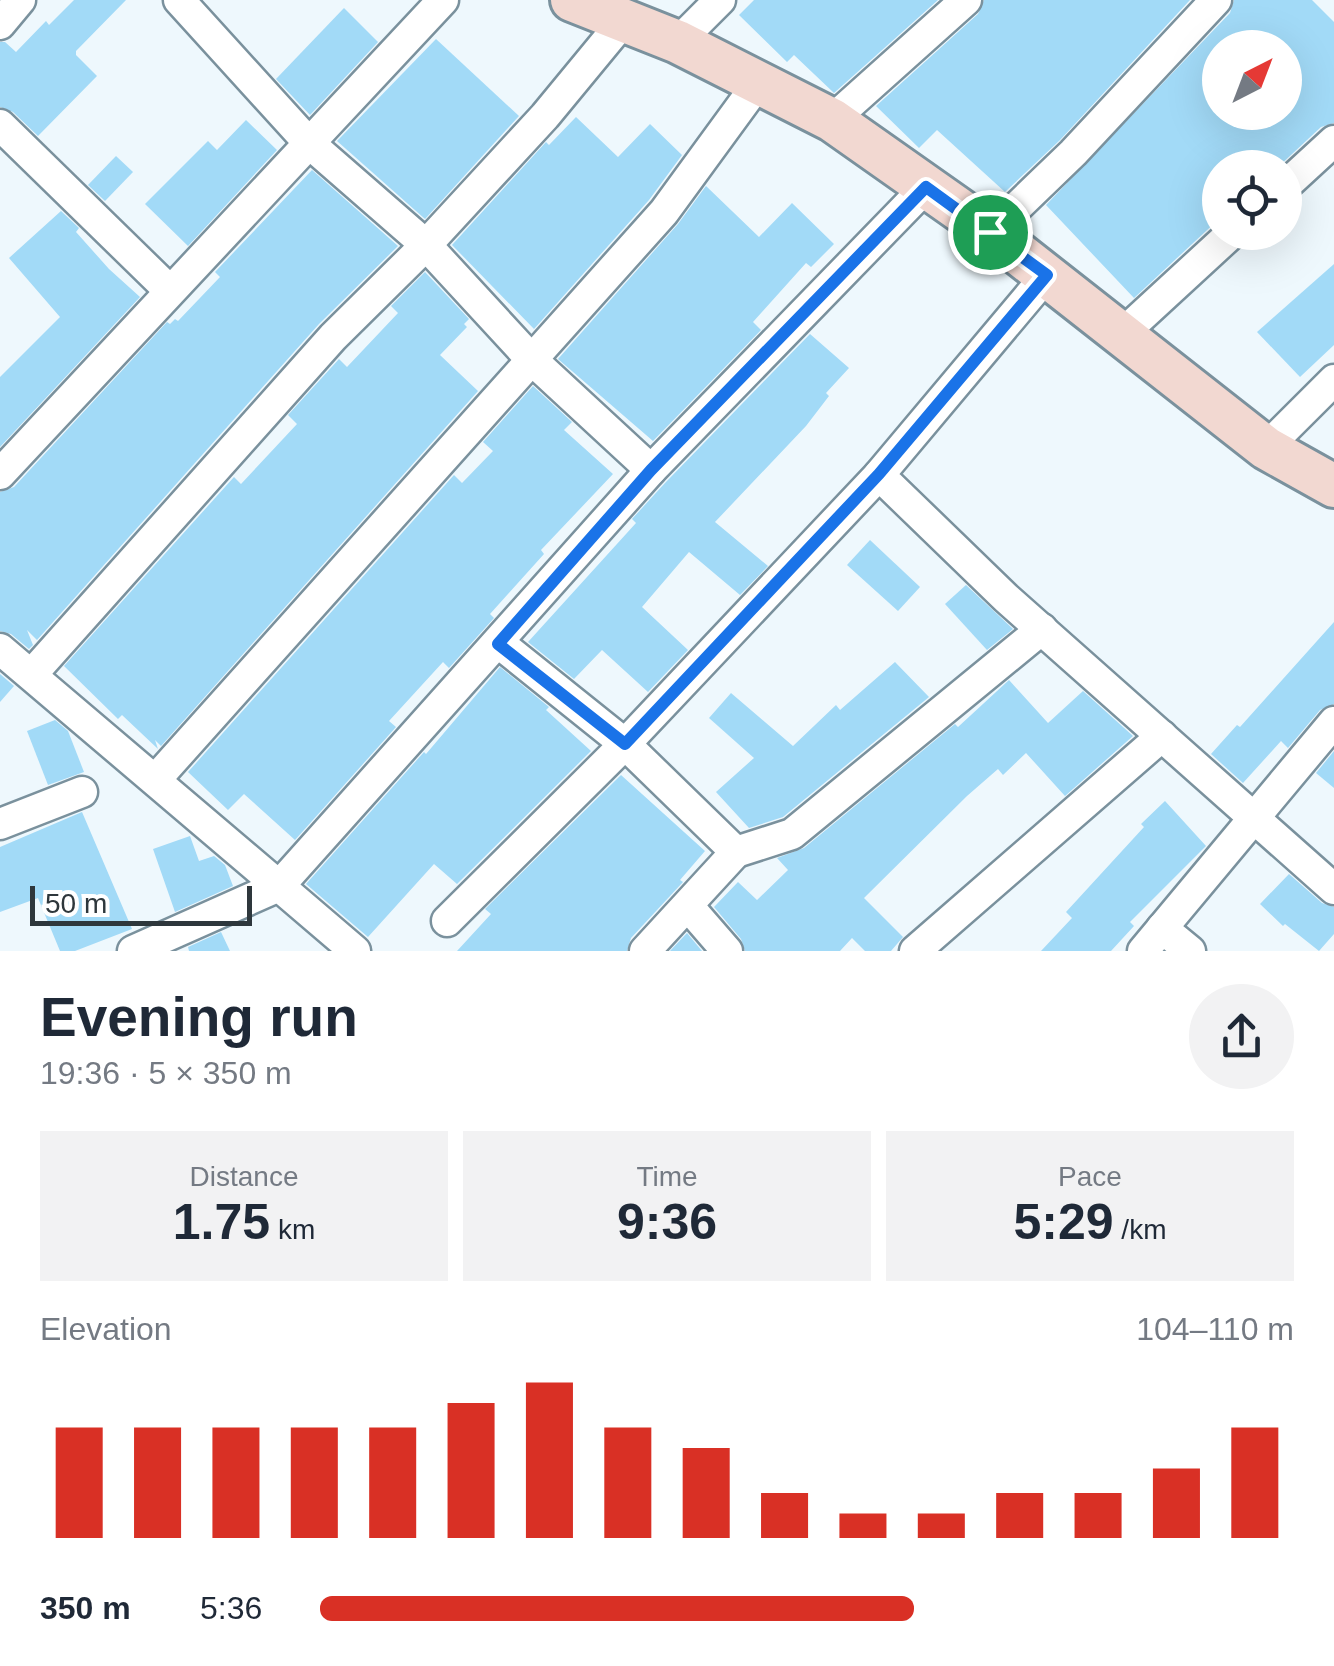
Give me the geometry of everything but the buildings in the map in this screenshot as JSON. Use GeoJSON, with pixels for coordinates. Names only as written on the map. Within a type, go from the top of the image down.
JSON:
{"type":"FeatureCollection","features":[{"type":"Feature","properties":{"kind":"street"},"geometry":{"type":"LineString","coordinates":[[0,24],[20,0]]}},
{"type":"Feature","properties":{"kind":"street"},"geometry":{"type":"LineString","coordinates":[[178,0],[310,144],[426,245],[532,359],[651,470]]}},
{"type":"Feature","properties":{"kind":"street"},"geometry":{"type":"LineString","coordinates":[[572,0],[678,42],[832,120],[1047,275],[1266,448],[1334,486]]}},
{"type":"Feature","properties":{"kind":"street"},"geometry":{"type":"LineString","coordinates":[[678,42],[720,0]]}},
{"type":"Feature","properties":{"kind":"street"},"geometry":{"type":"LineString","coordinates":[[832,120],[966,0]]}},
{"type":"Feature","properties":{"kind":"street"},"geometry":{"type":"LineString","coordinates":[[990,232],[1073,153],[1216,0]]}},
{"type":"Feature","properties":{"kind":"street"},"geometry":{"type":"LineString","coordinates":[[0,474],[437,8]]}},
{"type":"Feature","properties":{"kind":"street"},"geometry":{"type":"LineString","coordinates":[[32,674],[333,337],[426,245],[546,116],[624,20]]}},
{"type":"Feature","properties":{"kind":"street"},"geometry":{"type":"LineString","coordinates":[[156,779],[664,212],[759,82]]}},
{"type":"Feature","properties":{"kind":"street"},"geometry":{"type":"LineString","coordinates":[[0,125],[170,291]]}},
{"type":"Feature","properties":{"kind":"street"},"geometry":{"type":"LineString","coordinates":[[1302,170],[1334,140]]}},
{"type":"Feature","properties":{"kind":"street"},"geometry":{"type":"LineString","coordinates":[[133,951],[279,886],[651,470],[926,187]]}},
{"type":"Feature","properties":{"kind":"street"},"geometry":{"type":"LineString","coordinates":[[1120,336],[1214,250]]}},
{"type":"Feature","properties":{"kind":"street"},"geometry":{"type":"LineString","coordinates":[[447,921],[625,744],[879,474],[1047,275]]}},
{"type":"Feature","properties":{"kind":"street"},"geometry":{"type":"LineString","coordinates":[[1266,448],[1334,380]]}},
{"type":"Feature","properties":{"kind":"street"},"geometry":{"type":"LineString","coordinates":[[879,474],[1042,629],[1334,889]]}},
{"type":"Feature","properties":{"kind":"street"},"geometry":{"type":"LineString","coordinates":[[645,951],[736,852],[792,834],[1042,629]]}},
{"type":"Feature","properties":{"kind":"street"},"geometry":{"type":"LineString","coordinates":[[498,644],[625,744],[736,852]]}},
{"type":"Feature","properties":{"kind":"street"},"geometry":{"type":"LineString","coordinates":[[0,648],[355,951]]}},
{"type":"Feature","properties":{"kind":"street"},"geometry":{"type":"LineString","coordinates":[[1190,951],[1153,939],[1334,722]]}},
{"type":"Feature","properties":{"kind":"street"},"geometry":{"type":"LineString","coordinates":[[915,951],[1162,736]]}},
{"type":"Feature","properties":{"kind":"street"},"geometry":{"type":"LineString","coordinates":[[0,824],[82,792]]}},
{"type":"Feature","properties":{"kind":"street"},"geometry":{"type":"LineString","coordinates":[[688,906],[726,951]]}},
{"type":"Feature","properties":{"kind":"route"},"geometry":{"type":"LineString","coordinates":[[926,187],[990,232],[1047,275],[899,452],[625,744],[498,644],[651,470],[926,187]]}}]}
